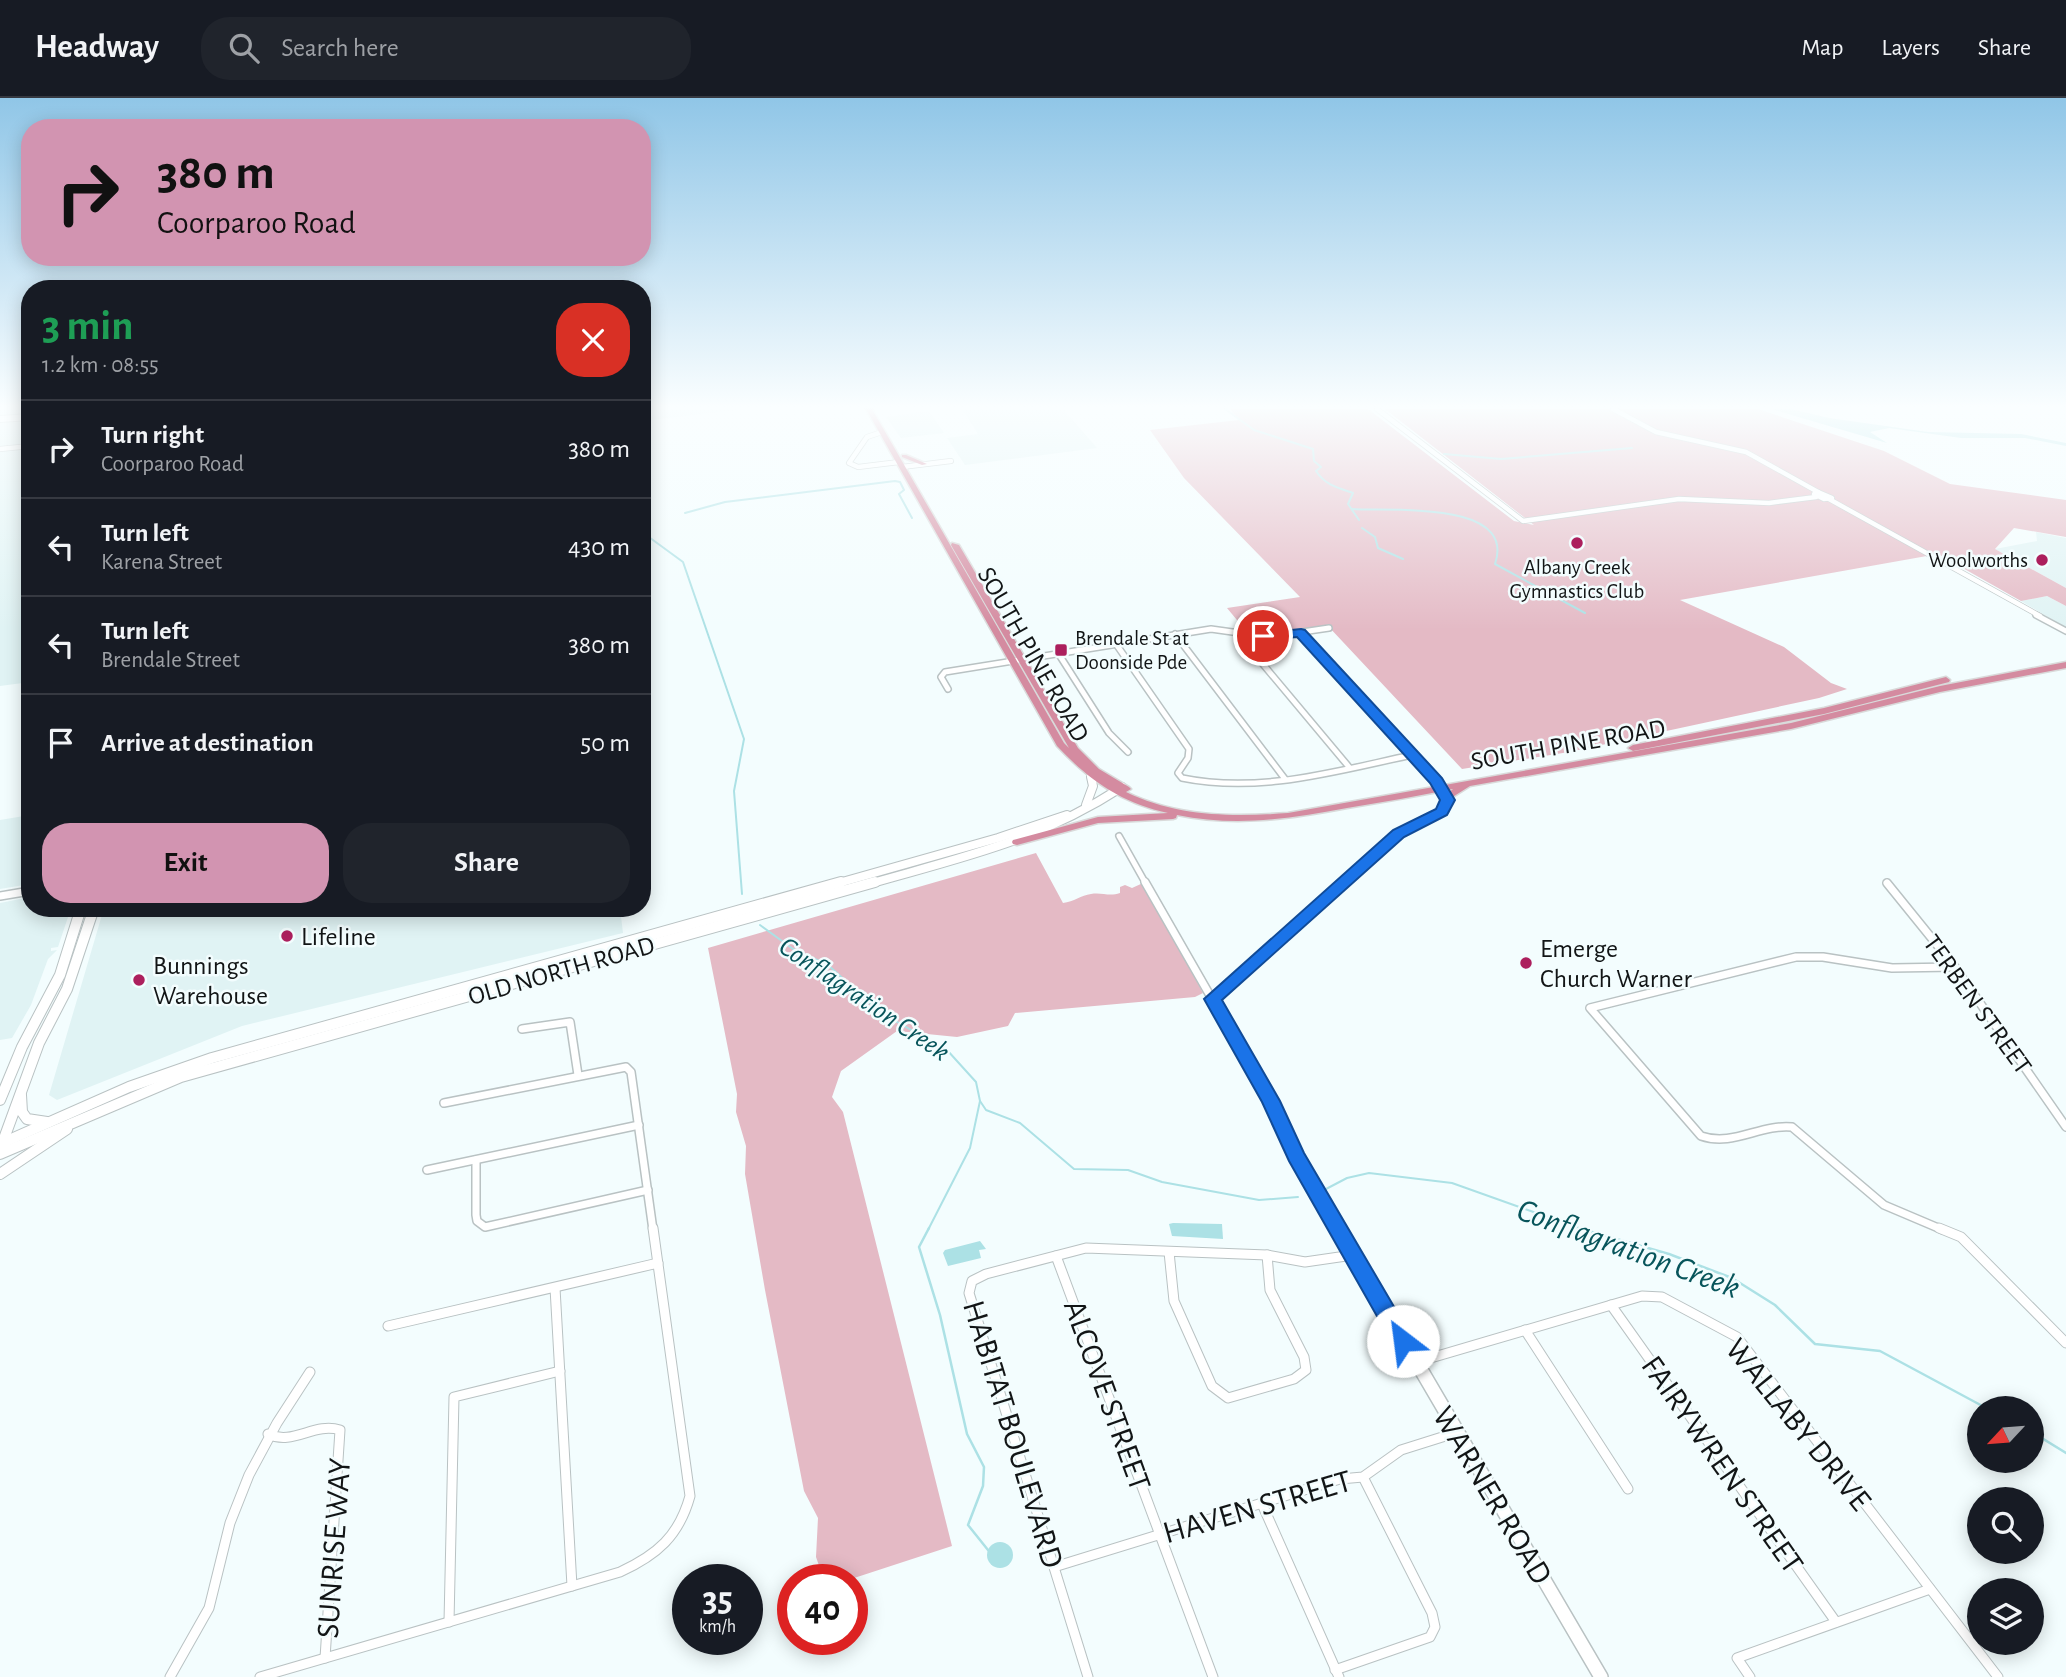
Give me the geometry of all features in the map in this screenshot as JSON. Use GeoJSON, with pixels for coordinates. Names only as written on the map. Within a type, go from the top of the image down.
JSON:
{"type":"FeatureCollection","features":[{"type":"Feature","properties":{"kind":"highway","name":"SOUTH PINE ROAD"},"geometry":{"type":"LineString","coordinates":[[915,483],[1016,660],[1060,744],[1091,777],[1151,805],[1203,817],[1238,820],[1288,816],[1439,784],[1467,783],[1810,722],[1961,684],[2066,665]]}},
{"type":"Feature","properties":{"kind":"highway","name":"SOUTH PINE ROAD"},"geometry":{"type":"LineString","coordinates":[[1016,660],[1074,749],[1116,788],[1180,806],[1246,813],[1281,811],[1439,784],[1783,719],[1938,682],[2066,659]]}},
{"type":"Feature","properties":{"kind":"highway"},"geometry":{"type":"LineString","coordinates":[[1451,795],[1467,783]]}},
{"type":"Feature","properties":{"kind":"highway"},"geometry":{"type":"LineString","coordinates":[[1017,842],[1115,818],[1203,817]]}},
{"type":"Feature","properties":{"kind":"main road"},"geometry":{"type":"LineString","coordinates":[[1086,804],[1093,786],[1091,777]]}},
{"type":"Feature","properties":{"kind":"main road"},"geometry":{"type":"LineString","coordinates":[[1389,843],[1448,813],[1453,805],[1451,795],[1439,784]]}},
{"type":"Feature","properties":{"kind":"main road"},"geometry":{"type":"LineString","coordinates":[[1212,999],[1399,834],[1445,810],[1447,800],[1439,784]]}},
{"type":"Feature","properties":{"kind":"main road","name":"OLD NORTH ROAD"},"geometry":{"type":"LineString","coordinates":[[1,1147],[202,1070],[876,877],[1038,827],[1116,788]]}},
{"type":"Feature","properties":{"kind":"main road","name":"OLD NORTH ROAD"},"geometry":{"type":"LineString","coordinates":[[1,1147],[49,1122],[158,1075],[212,1058],[876,877],[1017,842],[1069,820],[1116,788]]}},
{"type":"Feature","properties":{"kind":"main road"},"geometry":{"type":"LineString","coordinates":[[0,1100],[22,1047],[60,975],[78,917]]}},
{"type":"Feature","properties":{"kind":"main road"},"geometry":{"type":"LineString","coordinates":[[1,1147],[38,1043],[67,989],[91,917]]}},
{"type":"Feature","properties":{"kind":"main road","name":"WARNER ROAD"},"geometry":{"type":"LineString","coordinates":[[1212,999],[1455,1433],[1601,1677]]}},
{"type":"Feature","properties":{"kind":"main road"},"geometry":{"type":"LineString","coordinates":[[21,1091],[22,1112],[27,1119],[49,1122]]}},
{"type":"Feature","properties":{"kind":"main road"},"geometry":{"type":"LineString","coordinates":[[0,1174],[95,1112]]}},
{"type":"Feature","properties":{"kind":"street"},"geometry":{"type":"LineString","coordinates":[[1473,483],[1521,520],[1683,499],[1769,503],[1829,494],[1832,498],[1829,499],[2065,631]]}},
{"type":"Feature","properties":{"kind":"street"},"geometry":{"type":"LineString","coordinates":[[1798,483],[1817,494]]}},
{"type":"Feature","properties":{"kind":"street"},"geometry":{"type":"LineString","coordinates":[[948,689],[941,677],[944,672],[1175,634],[1211,629],[1268,637],[1329,628]]}},
{"type":"Feature","properties":{"kind":"street"},"geometry":{"type":"LineString","coordinates":[[1236,632],[1349,767]]}},
{"type":"Feature","properties":{"kind":"street"},"geometry":{"type":"LineString","coordinates":[[1301,633],[1439,784]]}},
{"type":"Feature","properties":{"kind":"street"},"geometry":{"type":"LineString","coordinates":[[1175,634],[1285,779]]}},
{"type":"Feature","properties":{"kind":"street"},"geometry":{"type":"LineString","coordinates":[[1115,644],[1189,749],[1180,776],[1187,779],[1233,783],[1285,779],[1412,755]]}},
{"type":"Feature","properties":{"kind":"street"},"geometry":{"type":"LineString","coordinates":[[1058,653],[1109,733],[1128,752]]}},
{"type":"Feature","properties":{"kind":"street","name":"WARNER ROAD"},"geometry":{"type":"LineString","coordinates":[[1119,836],[1212,999]]}},
{"type":"Feature","properties":{"kind":"street","name":"TERBEN STREET"},"geometry":{"type":"LineString","coordinates":[[1887,883],[1955,967],[2066,1127]]}},
{"type":"Feature","properties":{"kind":"street"},"geometry":{"type":"LineString","coordinates":[[0,896],[21,892]]}},
{"type":"Feature","properties":{"kind":"street"},"geometry":{"type":"LineString","coordinates":[[1955,967],[1892,968],[1824,957],[1796,957],[1590,1007],[1701,1136],[1720,1141],[1777,1126],[1792,1128],[1884,1205],[1956,1234],[2066,1343]]}},
{"type":"Feature","properties":{"kind":"street"},"geometry":{"type":"LineString","coordinates":[[522,1029],[570,1022],[573,1026],[578,1075]]}},
{"type":"Feature","properties":{"kind":"street"},"geometry":{"type":"LineString","coordinates":[[260,1677],[572,1586],[645,1561],[661,1551],[684,1522],[690,1496],[631,1072],[626,1067],[444,1103]]}},
{"type":"Feature","properties":{"kind":"street"},"geometry":{"type":"LineString","coordinates":[[427,1170],[639,1125]]}},
{"type":"Feature","properties":{"kind":"street"},"geometry":{"type":"LineString","coordinates":[[476,1160],[476,1215],[477,1221],[485,1227],[648,1190]]}},
{"type":"Feature","properties":{"kind":"street","name":"HABITAT BOULEVARD"},"geometry":{"type":"LineString","coordinates":[[1088,1677],[969,1293],[972,1281],[978,1277],[1086,1248],[1267,1255],[1306,1262],[1353,1255]]}},
{"type":"Feature","properties":{"kind":"street"},"geometry":{"type":"LineString","coordinates":[[1169,1252],[1174,1301],[1212,1386],[1228,1398],[1294,1379],[1306,1370],[1304,1357],[1270,1290],[1267,1255]]}},
{"type":"Feature","properties":{"kind":"street","name":"ALCOVE STREET"},"geometry":{"type":"LineString","coordinates":[[1056,1256],[1213,1677]]}},
{"type":"Feature","properties":{"kind":"street"},"geometry":{"type":"LineString","coordinates":[[388,1326],[658,1263]]}},
{"type":"Feature","properties":{"kind":"street"},"geometry":{"type":"LineString","coordinates":[[555,1288],[572,1586]]}},
{"type":"Feature","properties":{"kind":"street","name":"WALLABY DRIVE"},"geometry":{"type":"LineString","coordinates":[[1415,1363],[1642,1296],[1662,1297],[1737,1337],[1998,1677]]}},
{"type":"Feature","properties":{"kind":"street","name":"FAIRYWREN STREET"},"geometry":{"type":"LineString","coordinates":[[1611,1305],[1836,1622]]}},
{"type":"Feature","properties":{"kind":"street"},"geometry":{"type":"LineString","coordinates":[[1525,1330],[1628,1489]]}},
{"type":"Feature","properties":{"kind":"street"},"geometry":{"type":"LineString","coordinates":[[449,1622],[454,1397],[560,1371]]}},
{"type":"Feature","properties":{"kind":"street"},"geometry":{"type":"LineString","coordinates":[[170,1677],[194,1642],[212,1598],[231,1516],[268,1434],[310,1372]]}},
{"type":"Feature","properties":{"kind":"street","name":"SUNRISE WAY"},"geometry":{"type":"LineString","coordinates":[[268,1434],[279,1440],[327,1427],[340,1430],[325,1658]]}},
{"type":"Feature","properties":{"kind":"street","name":"HAVEN STREET"},"geometry":{"type":"LineString","coordinates":[[1054,1567],[1340,1479],[1363,1477],[1401,1450],[1455,1433]]}},
{"type":"Feature","properties":{"kind":"street"},"geometry":{"type":"LineString","coordinates":[[1262,1504],[1337,1673],[1424,1639],[1433,1632],[1432,1613],[1363,1477]]}},
{"type":"Feature","properties":{"kind":"street"},"geometry":{"type":"LineString","coordinates":[[1750,1677],[1737,1658],[1930,1589]]}},
{"type":"Feature","properties":{"kind":"shaded area"},"geometry":{"type":"Polygon","coordinates":[[[0,483],[21,483],[21,683],[0,686],[0,483]]]}},
{"type":"Feature","properties":{"kind":"shaded area"},"geometry":{"type":"Polygon","coordinates":[[[1189,483],[1464,483],[1514,521],[1534,525],[1480,483],[1947,483],[2066,500],[2066,537],[2014,528],[1995,549],[2066,588],[2066,606],[2047,596],[2021,601],[1938,554],[1680,600],[1784,647],[1831,683],[1847,689],[1819,698],[1569,752],[1462,769],[1328,626],[1272,635],[1246,631],[1227,608],[1300,597],[1189,483]]]}},
{"type":"Feature","properties":{"kind":"shaded area"},"geometry":{"type":"Polygon","coordinates":[[[2036,532],[2066,538],[2066,588],[1995,549],[2037,541],[2036,532]]]}},
{"type":"Feature","properties":{"kind":"shaded area"},"geometry":{"type":"Polygon","coordinates":[[[2047,596],[2066,606],[2066,628],[2021,601],[2047,596]]]}},
{"type":"Feature","properties":{"kind":"shaded area"},"geometry":{"type":"Polygon","coordinates":[[[21,816],[21,886],[0,889],[0,820],[21,816]]]}},
{"type":"Feature","properties":{"kind":"shaded area"},"geometry":{"type":"Polygon","coordinates":[[[1036,853],[1063,903],[1091,894],[1120,893],[1120,887],[1125,885],[1132,888],[1143,883],[1203,993],[1195,997],[1015,1013],[1008,1026],[957,1037],[897,1031],[841,1071],[832,1097],[843,1112],[952,1546],[868,1573],[868,1564],[818,1564],[816,1557],[818,1518],[804,1491],[765,1290],[745,1174],[746,1146],[736,1112],[737,1094],[708,948],[1036,853]]]}},
{"type":"Feature","properties":{"kind":"shaded area"},"geometry":{"type":"Polygon","coordinates":[[[21,899],[21,917],[68,917],[58,947],[51,948],[51,951],[57,950],[48,959],[31,1005],[12,1038],[0,1040],[0,903],[21,899]]]}},
{"type":"Feature","properties":{"kind":"shaded area"},"geometry":{"type":"Polygon","coordinates":[[[101,917],[621,917],[623,933],[242,1026],[57,1100],[49,1095],[101,917]]]}},
{"type":"Feature","properties":{"kind":"water"},"geometry":{"type":"Polygon","coordinates":[[[1169,1224],[1222,1224],[1223,1239],[1172,1236],[1169,1224]]]}},
{"type":"Feature","properties":{"kind":"water"},"geometry":{"type":"Polygon","coordinates":[[[980,1241],[986,1249],[979,1250],[981,1258],[948,1266],[943,1253],[945,1250],[980,1241]]]}},
{"type":"Feature","properties":{"kind":"water"},"geometry":{"type":"Polygon","coordinates":[[[1000,1542],[1009,1546],[1013,1555],[1009,1564],[1000,1568],[991,1564],[987,1555],[991,1546],[1000,1542]]]}},
{"type":"Feature","properties":{"kind":"waterway"},"geometry":{"type":"LineString","coordinates":[[685,513],[725,502],[881,483]]}},
{"type":"Feature","properties":{"kind":"waterway"},"geometry":{"type":"LineString","coordinates":[[900,483],[904,490],[899,494],[912,518]]}},
{"type":"Feature","properties":{"kind":"waterway"},"geometry":{"type":"LineString","coordinates":[[1328,483],[1353,493],[1348,504],[1359,520]]}},
{"type":"Feature","properties":{"kind":"waterway"},"geometry":{"type":"LineString","coordinates":[[1352,509],[1445,513],[1469,519],[1487,528],[1497,543],[1495,564],[1585,613]]}},
{"type":"Feature","properties":{"kind":"waterway"},"geometry":{"type":"LineString","coordinates":[[1362,528],[1375,537],[1378,548],[1403,559]]}},
{"type":"Feature","properties":{"kind":"waterway","name":"Conflagration Creek"},"geometry":{"type":"LineString","coordinates":[[651,539],[683,562],[744,739],[734,791],[742,894]]}},
{"type":"Feature","properties":{"kind":"waterway","name":"Conflagration Creek"},"geometry":{"type":"LineString","coordinates":[[760,925],[793,949],[828,965],[881,1013],[947,1050],[976,1082],[980,1101]]}},
{"type":"Feature","properties":{"kind":"waterway"},"geometry":{"type":"LineString","coordinates":[[928,1230],[970,1148],[980,1101]]}},
{"type":"Feature","properties":{"kind":"waterway","name":"Conflagration Creek"},"geometry":{"type":"LineString","coordinates":[[980,1101],[986,1110],[1020,1123],[1074,1169],[1128,1170],[1162,1182],[1259,1200],[1298,1197]]}},
{"type":"Feature","properties":{"kind":"waterway","name":"Conflagration Creek"},"geometry":{"type":"LineString","coordinates":[[1326,1189],[1347,1178],[1369,1173],[1452,1183],[1580,1229]]}},
{"type":"Feature","properties":{"kind":"waterway"},"geometry":{"type":"LineString","coordinates":[[929,1228],[919,1247],[940,1315],[967,1434],[984,1467],[983,1486],[968,1525],[988,1550]]}},
{"type":"Feature","properties":{"kind":"waterway","name":"Conflagration Creek"},"geometry":{"type":"LineString","coordinates":[[1580,1229],[1669,1254],[1732,1278],[1775,1305],[1815,1344],[1880,1351],[1967,1398]]}},
{"type":"Feature","properties":{"kind":"waterway","name":"Conflagration Creek"},"geometry":{"type":"LineString","coordinates":[[1580,1229],[1584,1230]]}},
{"type":"Feature","properties":{"kind":"waterway","name":"Conflagration Creek"},"geometry":{"type":"LineString","coordinates":[[2044,1439],[2066,1453]]}},
{"type":"Feature","properties":{"kind":"place","name":"Albany Creek Gymnastics Club"},"geometry":{"type":"Point","coordinates":[1577,543]}},
{"type":"Feature","properties":{"kind":"place","name":"Woolworths"},"geometry":{"type":"Point","coordinates":[2042,560]}},
{"type":"Feature","properties":{"kind":"place","name":"Brendale St at Doonside Pde"},"geometry":{"type":"Point","coordinates":[1061,650]}},
{"type":"Feature","properties":{"kind":"place","name":"Lifeline"},"geometry":{"type":"Point","coordinates":[287,936]}},
{"type":"Feature","properties":{"kind":"place","name":"Emerge Church Warner"},"geometry":{"type":"Point","coordinates":[1526,963]}},
{"type":"Feature","properties":{"kind":"place","name":"Bunnings Warehouse"},"geometry":{"type":"Point","coordinates":[139,980]}},
{"type":"Feature","properties":{"kind":"route"},"geometry":{"type":"LineString","coordinates":[[1263,636],[1301,633],[1437,781],[1447,797],[1445,810],[1399,834],[1212,999],[1271,1101],[1296,1156],[1403,1341]]}}]}
